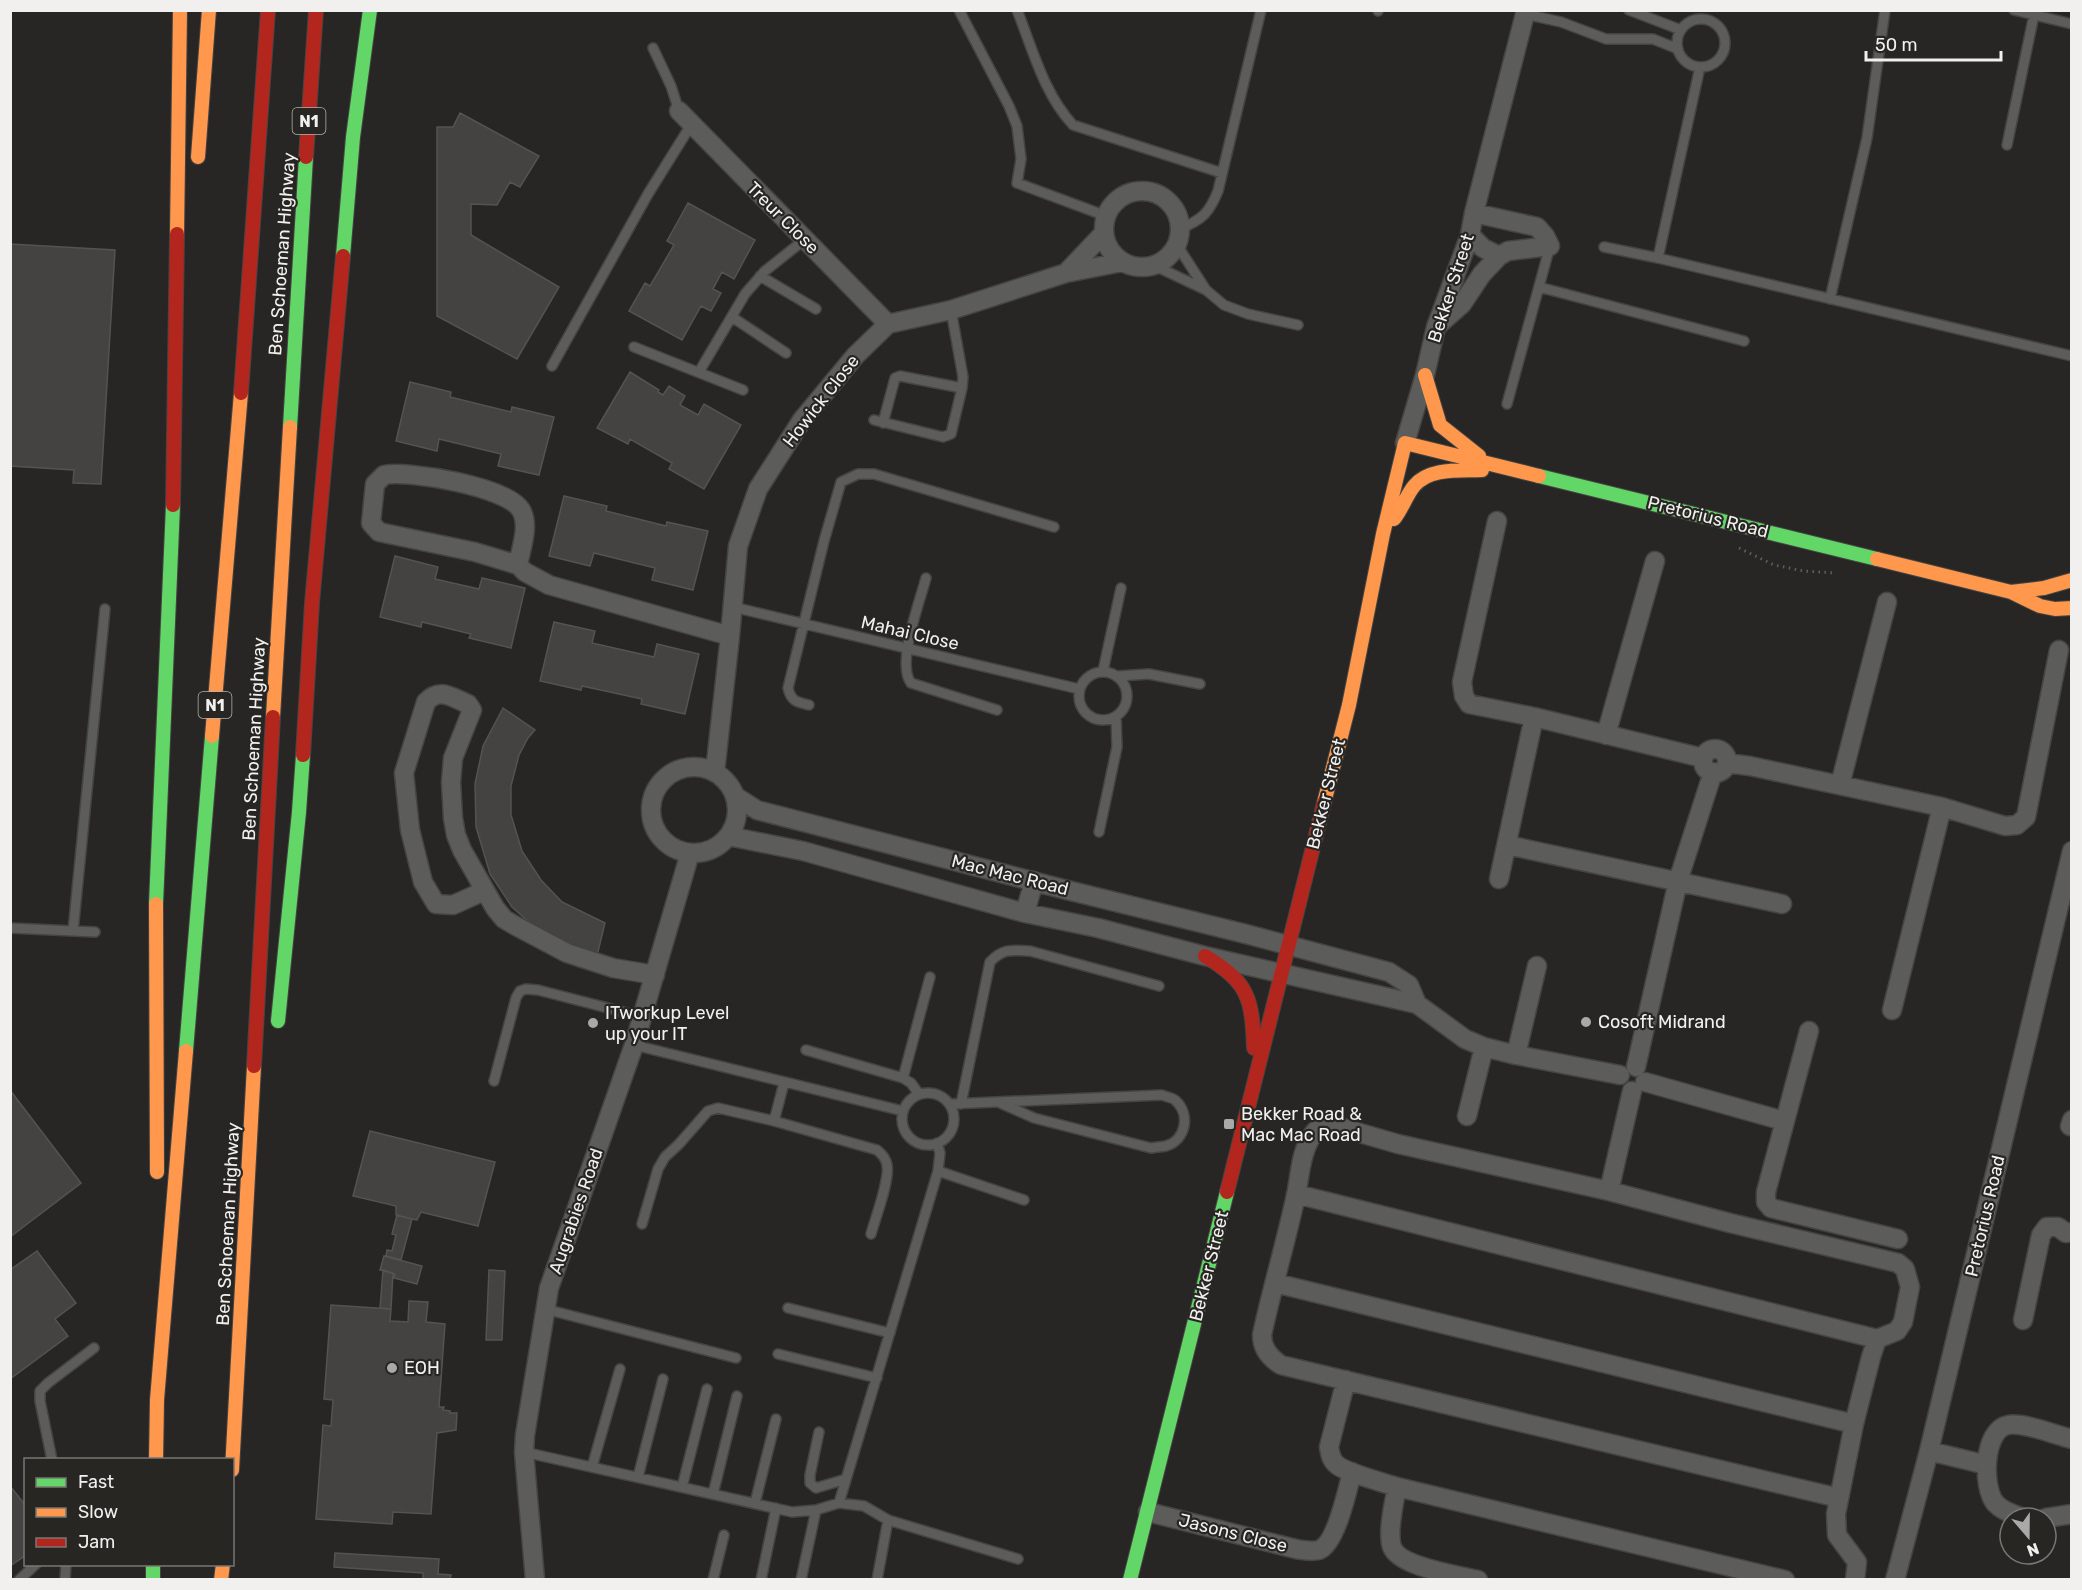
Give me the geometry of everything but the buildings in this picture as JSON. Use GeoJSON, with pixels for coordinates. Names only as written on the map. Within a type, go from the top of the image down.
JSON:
{"type":"FeatureCollection","features":[{"type":"Feature","properties":{"kind":"main road"},"geometry":{"type":"LineString","coordinates":[[157,1185],[156,900],[173,494],[180,10]]}},
{"type":"Feature","properties":{"kind":"main road"},"geometry":{"type":"LineString","coordinates":[[197,175],[209,10]]}},
{"type":"Feature","properties":{"kind":"main road","name":"Ben Schoeman Highway"},"geometry":{"type":"LineString","coordinates":[[156,1458],[157,1400],[250,280],[268,10]]}},
{"type":"Feature","properties":{"kind":"main road","name":"Ben Schoeman Highway"},"geometry":{"type":"LineString","coordinates":[[233,1458],[274,697],[316,10]]}},
{"type":"Feature","properties":{"kind":"main road"},"geometry":{"type":"LineString","coordinates":[[312,603],[353,137],[370,10]]}},
{"type":"Feature","properties":{"kind":"main road"},"geometry":{"type":"LineString","coordinates":[[276,1037],[299,812],[341,122]]}},
{"type":"Feature","properties":{"kind":"main road"},"geometry":{"type":"LineString","coordinates":[[173,494],[191,258]]}},
{"type":"Feature","properties":{"kind":"main road"},"geometry":{"type":"LineString","coordinates":[[1425,375],[1440,425],[1486,462]]}},
{"type":"Feature","properties":{"kind":"main road","name":"Pretorius Road"},"geometry":{"type":"LineString","coordinates":[[1405,442],[2011,592],[2031,604],[2050,610],[2072,608]]}},
{"type":"Feature","properties":{"kind":"main road","name":"Bekker Street"},"geometry":{"type":"LineString","coordinates":[[1130,1580],[1349,705],[1383,534],[1405,442]]}},
{"type":"Feature","properties":{"kind":"main road"},"geometry":{"type":"LineString","coordinates":[[1383,534],[1402,509],[1414,486],[1432,474],[1506,468]]}},
{"type":"Feature","properties":{"kind":"main road","name":"Pretorius Road"},"geometry":{"type":"LineString","coordinates":[[2011,592],[2044,588],[2072,580]]}},
{"type":"Feature","properties":{"kind":"main road"},"geometry":{"type":"LineString","coordinates":[[1204,956],[1228,969],[1247,994],[1253,1015],[1256,1076]]}},
{"type":"Feature","properties":{"kind":"main road"},"geometry":{"type":"LineString","coordinates":[[234,1452],[261,1191]]}},
{"type":"Feature","properties":{"kind":"main road"},"geometry":{"type":"LineString","coordinates":[[157,1233],[157,1400]]}},
{"type":"Feature","properties":{"kind":"street","name":"Bekker Street"},"geometry":{"type":"LineString","coordinates":[[1405,442],[1425,375],[1436,327],[1470,235],[1525,12]]}},
{"type":"Feature","properties":{"kind":"street","name":"Treur Close"},"geometry":{"type":"LineString","coordinates":[[679,111],[888,324]]}},
{"type":"Feature","properties":{"kind":"street"},"geometry":{"type":"LineString","coordinates":[[1066,273],[1104,225],[1115,201],[1131,192],[1149,191],[1165,198],[1176,212],[1179,237],[1167,258],[1153,266],[1137,267],[1122,262],[1110,251],[1104,225]]}},
{"type":"Feature","properties":{"kind":"street"},"geometry":{"type":"LineString","coordinates":[[1436,327],[1462,304],[1482,273],[1499,256],[1508,251],[1550,246],[1537,227],[1474,213]]}},
{"type":"Feature","properties":{"kind":"street"},"geometry":{"type":"LineString","coordinates":[[1470,235],[1483,249],[1499,256]]}},
{"type":"Feature","properties":{"kind":"street"},"geometry":{"type":"LineString","coordinates":[[888,324],[951,310],[1066,273],[1122,262]]}},
{"type":"Feature","properties":{"kind":"street","name":"Howick Close"},"geometry":{"type":"LineString","coordinates":[[715,772],[738,546],[758,489],[802,420],[855,356],[888,324]]}},
{"type":"Feature","properties":{"kind":"street"},"geometry":{"type":"LineString","coordinates":[[518,564],[525,523],[521,510],[506,498],[478,487],[412,474],[384,475],[375,484],[371,523],[379,532],[475,552],[518,564],[525,572],[549,585],[730,636]]}},
{"type":"Feature","properties":{"kind":"street"},"geometry":{"type":"LineString","coordinates":[[1497,521],[1462,682],[1464,696],[1469,704],[1534,717],[1714,764],[1750,766],[1942,807],[2005,826],[2017,825],[2026,817],[2059,650]]}},
{"type":"Feature","properties":{"kind":"street"},"geometry":{"type":"LineString","coordinates":[[1606,735],[1655,561]]}},
{"type":"Feature","properties":{"kind":"street"},"geometry":{"type":"LineString","coordinates":[[1840,785],[1887,602]]}},
{"type":"Feature","properties":{"kind":"street"},"geometry":{"type":"LineString","coordinates":[[484,891],[453,905],[436,903],[423,882],[410,830],[404,773],[426,702],[432,695],[439,693],[468,704],[471,710],[453,758],[451,782],[453,818],[456,835],[484,891],[504,919],[567,953],[613,968],[655,975]]}},
{"type":"Feature","properties":{"kind":"street"},"geometry":{"type":"LineString","coordinates":[[1499,879],[1534,717]]}},
{"type":"Feature","properties":{"kind":"street"},"geometry":{"type":"LineString","coordinates":[[1609,1191],[1678,881],[1714,764]]}},
{"type":"Feature","properties":{"kind":"street"},"geometry":{"type":"LineString","coordinates":[[690,766],[715,772],[729,783],[735,796],[737,810],[735,824],[728,836],[717,846],[704,852],[690,853],[677,850],[664,842],[655,831],[651,817],[651,803],[655,789],[664,778],[676,770],[690,766]]}},
{"type":"Feature","properties":{"kind":"street","name":"Mac Mac Road"},"geometry":{"type":"LineString","coordinates":[[735,796],[757,810],[1389,972],[1409,985],[1417,1004]]}},
{"type":"Feature","properties":{"kind":"street"},"geometry":{"type":"LineString","coordinates":[[1892,1010],[1942,807]]}},
{"type":"Feature","properties":{"kind":"street","name":"Mac Mac Road"},"geometry":{"type":"LineString","coordinates":[[728,836],[803,851],[1025,913],[1098,928],[1204,956],[1417,1004]]}},
{"type":"Feature","properties":{"kind":"street"},"geometry":{"type":"LineString","coordinates":[[1507,846],[1782,904]]}},
{"type":"Feature","properties":{"kind":"street","name":"Pretorius Road"},"geometry":{"type":"LineString","coordinates":[[1895,1580],[1929,1451],[2072,851]]}},
{"type":"Feature","properties":{"kind":"street","name":"Augrabies Road"},"geometry":{"type":"LineString","coordinates":[[535,1580],[524,1452],[549,1288],[634,1045],[690,853]]}},
{"type":"Feature","properties":{"kind":"street"},"geometry":{"type":"LineString","coordinates":[[1025,913],[1034,881]]}},
{"type":"Feature","properties":{"kind":"street"},"geometry":{"type":"LineString","coordinates":[[1516,1055],[1538,966]]}},
{"type":"Feature","properties":{"kind":"street"},"geometry":{"type":"LineString","coordinates":[[1417,1004],[1465,1039],[1484,1047],[1633,1079],[1784,1121]]}},
{"type":"Feature","properties":{"kind":"street"},"geometry":{"type":"LineString","coordinates":[[1809,1031],[1765,1200],[1772,1208],[1899,1239]]}},
{"type":"Feature","properties":{"kind":"street"},"geometry":{"type":"LineString","coordinates":[[1467,1116],[1484,1047]]}},
{"type":"Feature","properties":{"kind":"street"},"geometry":{"type":"LineString","coordinates":[[1296,1194],[1877,1339],[1897,1331],[1903,1322],[1910,1287],[1905,1269],[1898,1263],[1609,1191],[1398,1144],[1329,1124],[1318,1128],[1309,1140],[1302,1160],[1262,1335],[1263,1345],[1267,1352],[1281,1365],[1839,1498]]}},
{"type":"Feature","properties":{"kind":"street"},"geometry":{"type":"LineString","coordinates":[[2023,1320],[2041,1234],[2047,1227],[2058,1227],[2066,1233],[2072,1232]]}},
{"type":"Feature","properties":{"kind":"street"},"geometry":{"type":"LineString","coordinates":[[1275,1283],[1854,1424]]}},
{"type":"Feature","properties":{"kind":"street"},"geometry":{"type":"LineString","coordinates":[[1855,1580],[1857,1566],[1855,1558],[1837,1535],[1836,1514],[1854,1424],[1877,1339]]}},
{"type":"Feature","properties":{"kind":"street"},"geometry":{"type":"LineString","coordinates":[[1346,1380],[1329,1447],[1335,1464],[1352,1472],[1396,1487],[1785,1580]]}},
{"type":"Feature","properties":{"kind":"street"},"geometry":{"type":"LineString","coordinates":[[1999,1506],[1987,1484],[1987,1465],[1994,1434],[2006,1426],[2017,1425],[2072,1439]]}},
{"type":"Feature","properties":{"kind":"street"},"geometry":{"type":"LineString","coordinates":[[1929,1451],[1987,1465]]}},
{"type":"Feature","properties":{"kind":"street","name":"Jasons Close"},"geometry":{"type":"LineString","coordinates":[[1148,1512],[1296,1549],[1320,1550],[1326,1546],[1332,1535],[1352,1472]]}},
{"type":"Feature","properties":{"kind":"street"},"geometry":{"type":"LineString","coordinates":[[1396,1487],[1391,1541],[1397,1555],[1407,1562],[1478,1580]]}},
{"type":"Feature","properties":{"kind":"lane"},"geometry":{"type":"LineString","coordinates":[[959,10],[1017,126],[1021,159],[1017,183],[1104,225]]}},
{"type":"Feature","properties":{"kind":"lane"},"geometry":{"type":"LineString","coordinates":[[1017,10],[1047,86],[1063,114],[1073,125],[1222,173]]}},
{"type":"Feature","properties":{"kind":"lane"},"geometry":{"type":"LineString","coordinates":[[1206,290],[1179,237],[1206,214],[1218,191],[1261,10]]}},
{"type":"Feature","properties":{"kind":"lane"},"geometry":{"type":"LineString","coordinates":[[1629,10],[1681,30]]}},
{"type":"Feature","properties":{"kind":"lane"},"geometry":{"type":"LineString","coordinates":[[1708,20],[1714,10]]}},
{"type":"Feature","properties":{"kind":"lane"},"geometry":{"type":"LineString","coordinates":[[1830,299],[1867,138],[1885,10]]}},
{"type":"Feature","properties":{"kind":"lane"},"geometry":{"type":"LineString","coordinates":[[2014,10],[2035,13],[2072,24]]}},
{"type":"Feature","properties":{"kind":"lane"},"geometry":{"type":"LineString","coordinates":[[1525,12],[1561,22],[1606,39],[1653,39],[1678,49]]}},
{"type":"Feature","properties":{"kind":"lane"},"geometry":{"type":"LineString","coordinates":[[2007,145],[2035,13]]}},
{"type":"Feature","properties":{"kind":"lane"},"geometry":{"type":"LineString","coordinates":[[1698,19],[1717,24],[1726,42],[1719,60],[1710,66],[1700,67],[1682,58],[1677,39],[1681,30],[1688,22],[1698,19]]}},
{"type":"Feature","properties":{"kind":"lane"},"geometry":{"type":"LineString","coordinates":[[653,48],[671,86],[679,111]]}},
{"type":"Feature","properties":{"kind":"lane"},"geometry":{"type":"LineString","coordinates":[[1658,258],[1700,67]]}},
{"type":"Feature","properties":{"kind":"lane"},"geometry":{"type":"LineString","coordinates":[[552,366],[648,194],[691,125]]}},
{"type":"Feature","properties":{"kind":"lane"},"geometry":{"type":"LineString","coordinates":[[699,372],[745,294],[765,270],[804,240]]}},
{"type":"Feature","properties":{"kind":"lane"},"geometry":{"type":"LineString","coordinates":[[1507,404],[1550,246]]}},
{"type":"Feature","properties":{"kind":"lane"},"geometry":{"type":"LineString","coordinates":[[1604,247],[2072,356]]}},
{"type":"Feature","properties":{"kind":"lane"},"geometry":{"type":"LineString","coordinates":[[1153,266],[1206,290],[1224,305],[1248,314],[1299,325]]}},
{"type":"Feature","properties":{"kind":"lane"},"geometry":{"type":"LineString","coordinates":[[760,276],[816,309]]}},
{"type":"Feature","properties":{"kind":"lane"},"geometry":{"type":"LineString","coordinates":[[1539,287],[1744,341]]}},
{"type":"Feature","properties":{"kind":"lane"},"geometry":{"type":"LineString","coordinates":[[951,310],[963,377],[962,388],[951,434],[943,437],[879,422],[895,378],[900,375],[962,388]]}},
{"type":"Feature","properties":{"kind":"lane"},"geometry":{"type":"LineString","coordinates":[[732,317],[786,353]]}},
{"type":"Feature","properties":{"kind":"lane"},"geometry":{"type":"LineString","coordinates":[[634,347],[743,390]]}},
{"type":"Feature","properties":{"kind":"lane"},"geometry":{"type":"LineString","coordinates":[[809,705],[795,702],[790,698],[788,688],[841,482],[858,474],[874,474],[1054,527]]}},
{"type":"Feature","properties":{"kind":"lane"},"geometry":{"type":"LineString","coordinates":[[926,578],[907,649],[906,674],[911,683],[997,710]]}},
{"type":"Feature","properties":{"kind":"lane"},"geometry":{"type":"LineString","coordinates":[[1103,671],[1121,588]]}},
{"type":"Feature","properties":{"kind":"lane","name":"Mahai Close"},"geometry":{"type":"LineString","coordinates":[[733,607],[1080,689]]}},
{"type":"Feature","properties":{"kind":"lane"},"geometry":{"type":"LineString","coordinates":[[73,931],[105,609]]}},
{"type":"Feature","properties":{"kind":"lane"},"geometry":{"type":"LineString","coordinates":[[1118,676],[1128,692],[1128,702],[1124,710],[1116,717],[1107,720],[1097,720],[1089,716],[1082,709],[1079,699],[1080,689],[1088,677],[1103,671],[1118,676],[1149,674],[1200,684]]}},
{"type":"Feature","properties":{"kind":"lane"},"geometry":{"type":"LineString","coordinates":[[1100,832],[1117,747],[1116,717]]}},
{"type":"Feature","properties":{"kind":"lane"},"geometry":{"type":"LineString","coordinates":[[10,928],[95,932]]}},
{"type":"Feature","properties":{"kind":"lane"},"geometry":{"type":"LineString","coordinates":[[961,1104],[990,962],[999,953],[1011,950],[1030,951],[1159,986]]}},
{"type":"Feature","properties":{"kind":"lane"},"geometry":{"type":"LineString","coordinates":[[903,1078],[930,977]]}},
{"type":"Feature","properties":{"kind":"lane"},"geometry":{"type":"LineString","coordinates":[[494,1081],[516,998],[520,991],[538,990],[643,1017]]}},
{"type":"Feature","properties":{"kind":"lane"},"geometry":{"type":"LineString","coordinates":[[634,1045],[903,1111]]}},
{"type":"Feature","properties":{"kind":"lane"},"geometry":{"type":"LineString","coordinates":[[806,1050],[903,1078],[911,1083],[919,1094]]}},
{"type":"Feature","properties":{"kind":"lane"},"geometry":{"type":"LineString","coordinates":[[774,1121],[784,1083]]}},
{"type":"Feature","properties":{"kind":"lane"},"geometry":{"type":"LineString","coordinates":[[930,1093],[941,1096],[950,1104],[954,1115],[953,1127],[947,1136],[937,1143],[926,1144],[915,1141],[906,1133],[902,1122],[903,1111],[909,1101],[919,1094],[930,1093]]}},
{"type":"Feature","properties":{"kind":"lane"},"geometry":{"type":"LineString","coordinates":[[950,1104],[1162,1095],[1173,1099],[1182,1108],[1185,1125],[1179,1137],[1167,1146],[1151,1148],[1034,1118],[998,1102]]}},
{"type":"Feature","properties":{"kind":"lane"},"geometry":{"type":"LineString","coordinates":[[642,1224],[661,1163],[708,1111],[718,1108],[877,1150],[884,1157],[888,1167],[871,1234]]}},
{"type":"Feature","properties":{"kind":"lane"},"geometry":{"type":"LineString","coordinates":[[839,1503],[938,1171],[940,1153],[937,1143]]}},
{"type":"Feature","properties":{"kind":"lane"},"geometry":{"type":"LineString","coordinates":[[938,1171],[1024,1200]]}},
{"type":"Feature","properties":{"kind":"lane"},"geometry":{"type":"LineString","coordinates":[[788,1308],[890,1333]]}},
{"type":"Feature","properties":{"kind":"lane"},"geometry":{"type":"LineString","coordinates":[[545,1309],[736,1358]]}},
{"type":"Feature","properties":{"kind":"lane"},"geometry":{"type":"LineString","coordinates":[[52,1458],[40,1391],[94,1348]]}},
{"type":"Feature","properties":{"kind":"lane"},"geometry":{"type":"LineString","coordinates":[[778,1354],[877,1378]]}},
{"type":"Feature","properties":{"kind":"lane"},"geometry":{"type":"LineString","coordinates":[[592,1467],[620,1370]]}},
{"type":"Feature","properties":{"kind":"lane"},"geometry":{"type":"LineString","coordinates":[[638,1478],[663,1379]]}},
{"type":"Feature","properties":{"kind":"lane"},"geometry":{"type":"LineString","coordinates":[[682,1487],[707,1389]]}},
{"type":"Feature","properties":{"kind":"lane"},"geometry":{"type":"LineString","coordinates":[[713,1494],[737,1396]]}},
{"type":"Feature","properties":{"kind":"lane"},"geometry":{"type":"LineString","coordinates":[[755,1503],[776,1419]]}},
{"type":"Feature","properties":{"kind":"lane"},"geometry":{"type":"LineString","coordinates":[[819,1432],[810,1483],[816,1488],[846,1479]]}},
{"type":"Feature","properties":{"kind":"lane"},"geometry":{"type":"LineString","coordinates":[[524,1452],[792,1512],[816,1510],[839,1503],[864,1506],[888,1520],[1018,1559]]}},
{"type":"Feature","properties":{"kind":"lane"},"geometry":{"type":"LineString","coordinates":[[761,1580],[776,1508]]}},
{"type":"Feature","properties":{"kind":"lane"},"geometry":{"type":"LineString","coordinates":[[801,1580],[816,1510]]}},
{"type":"Feature","properties":{"kind":"lane"},"geometry":{"type":"LineString","coordinates":[[877,1580],[888,1520]]}},
{"type":"Feature","properties":{"kind":"lane"},"geometry":{"type":"LineString","coordinates":[[713,1580],[724,1535]]}},
{"type":"Feature","properties":{"kind":"lane"},"geometry":{"type":"LineString","coordinates":[[20,1580],[34,1566]]}},
{"type":"Feature","properties":{"kind":"traffic: fast"},"geometry":{"type":"LineString","coordinates":[[343,256],[353,137],[370,10]]}},
{"type":"Feature","properties":{"kind":"traffic: fast"},"geometry":{"type":"LineString","coordinates":[[290,427],[306,157]]}},
{"type":"Feature","properties":{"kind":"traffic: fast"},"geometry":{"type":"LineString","coordinates":[[1539,476],[1877,559]]}},
{"type":"Feature","properties":{"kind":"traffic: fast"},"geometry":{"type":"LineString","coordinates":[[156,904],[173,505]]}},
{"type":"Feature","properties":{"kind":"traffic: fast"},"geometry":{"type":"LineString","coordinates":[[186,1051],[212,736]]}},
{"type":"Feature","properties":{"kind":"traffic: fast"},"geometry":{"type":"LineString","coordinates":[[278,1021],[303,755]]}},
{"type":"Feature","properties":{"kind":"traffic: fast"},"geometry":{"type":"LineString","coordinates":[[1130,1580],[1227,1192]]}},
{"type":"Feature","properties":{"kind":"traffic: fast"},"geometry":{"type":"LineString","coordinates":[[153,1566],[153,1580]]}},
{"type":"Feature","properties":{"kind":"traffic: slow"},"geometry":{"type":"LineString","coordinates":[[177,234],[180,10]]}},
{"type":"Feature","properties":{"kind":"traffic: slow"},"geometry":{"type":"LineString","coordinates":[[198,157],[209,10]]}},
{"type":"Feature","properties":{"kind":"traffic: slow"},"geometry":{"type":"LineString","coordinates":[[1425,375],[1440,425],[1479,456]]}},
{"type":"Feature","properties":{"kind":"traffic: slow"},"geometry":{"type":"LineString","coordinates":[[212,736],[241,393]]}},
{"type":"Feature","properties":{"kind":"traffic: slow"},"geometry":{"type":"LineString","coordinates":[[273,717],[290,427]]}},
{"type":"Feature","properties":{"kind":"traffic: slow"},"geometry":{"type":"LineString","coordinates":[[1324,803],[1349,705],[1383,534],[1405,443],[1539,476]]}},
{"type":"Feature","properties":{"kind":"traffic: slow"},"geometry":{"type":"LineString","coordinates":[[1394,519],[1420,480],[1446,471],[1482,470]]}},
{"type":"Feature","properties":{"kind":"traffic: slow"},"geometry":{"type":"LineString","coordinates":[[1877,559],[2011,592],[2040,606],[2055,609],[2072,608]]}},
{"type":"Feature","properties":{"kind":"traffic: slow"},"geometry":{"type":"LineString","coordinates":[[2011,592],[2044,588],[2072,580]]}},
{"type":"Feature","properties":{"kind":"traffic: slow"},"geometry":{"type":"LineString","coordinates":[[156,904],[157,1172]]}},
{"type":"Feature","properties":{"kind":"traffic: slow"},"geometry":{"type":"LineString","coordinates":[[156,1458],[157,1400],[186,1051]]}},
{"type":"Feature","properties":{"kind":"traffic: slow"},"geometry":{"type":"LineString","coordinates":[[233,1458],[254,1066]]}},
{"type":"Feature","properties":{"kind":"traffic: slow"},"geometry":{"type":"LineString","coordinates":[[221,1580],[223,1566]]}},
{"type":"Feature","properties":{"kind":"traffic: jam"},"geometry":{"type":"LineString","coordinates":[[241,393],[268,10]]}},
{"type":"Feature","properties":{"kind":"traffic: jam"},"geometry":{"type":"LineString","coordinates":[[306,157],[316,10]]}},
{"type":"Feature","properties":{"kind":"traffic: jam"},"geometry":{"type":"LineString","coordinates":[[173,505],[177,234]]}},
{"type":"Feature","properties":{"kind":"traffic: jam"},"geometry":{"type":"LineString","coordinates":[[303,755],[312,603],[343,256]]}},
{"type":"Feature","properties":{"kind":"traffic: jam"},"geometry":{"type":"LineString","coordinates":[[254,1066],[273,717]]}},
{"type":"Feature","properties":{"kind":"traffic: jam"},"geometry":{"type":"LineString","coordinates":[[1227,1192],[1324,803]]}},
{"type":"Feature","properties":{"kind":"traffic: jam"},"geometry":{"type":"LineString","coordinates":[[1205,956],[1231,975],[1245,993],[1252,1016],[1254,1048]]}},
{"type":"Feature","properties":{"kind":"place","name":"Cosoft Midrand"},"geometry":{"type":"Point","coordinates":[1586,1022]}},
{"type":"Feature","properties":{"kind":"place","name":"ITworkup Level up your IT"},"geometry":{"type":"Point","coordinates":[593,1023]}},
{"type":"Feature","properties":{"kind":"place","name":"Bekker Road & Mac Mac Road"},"geometry":{"type":"Point","coordinates":[1229,1124]}},
{"type":"Feature","properties":{"kind":"place","name":"EOH"},"geometry":{"type":"Point","coordinates":[392,1368]}}]}
